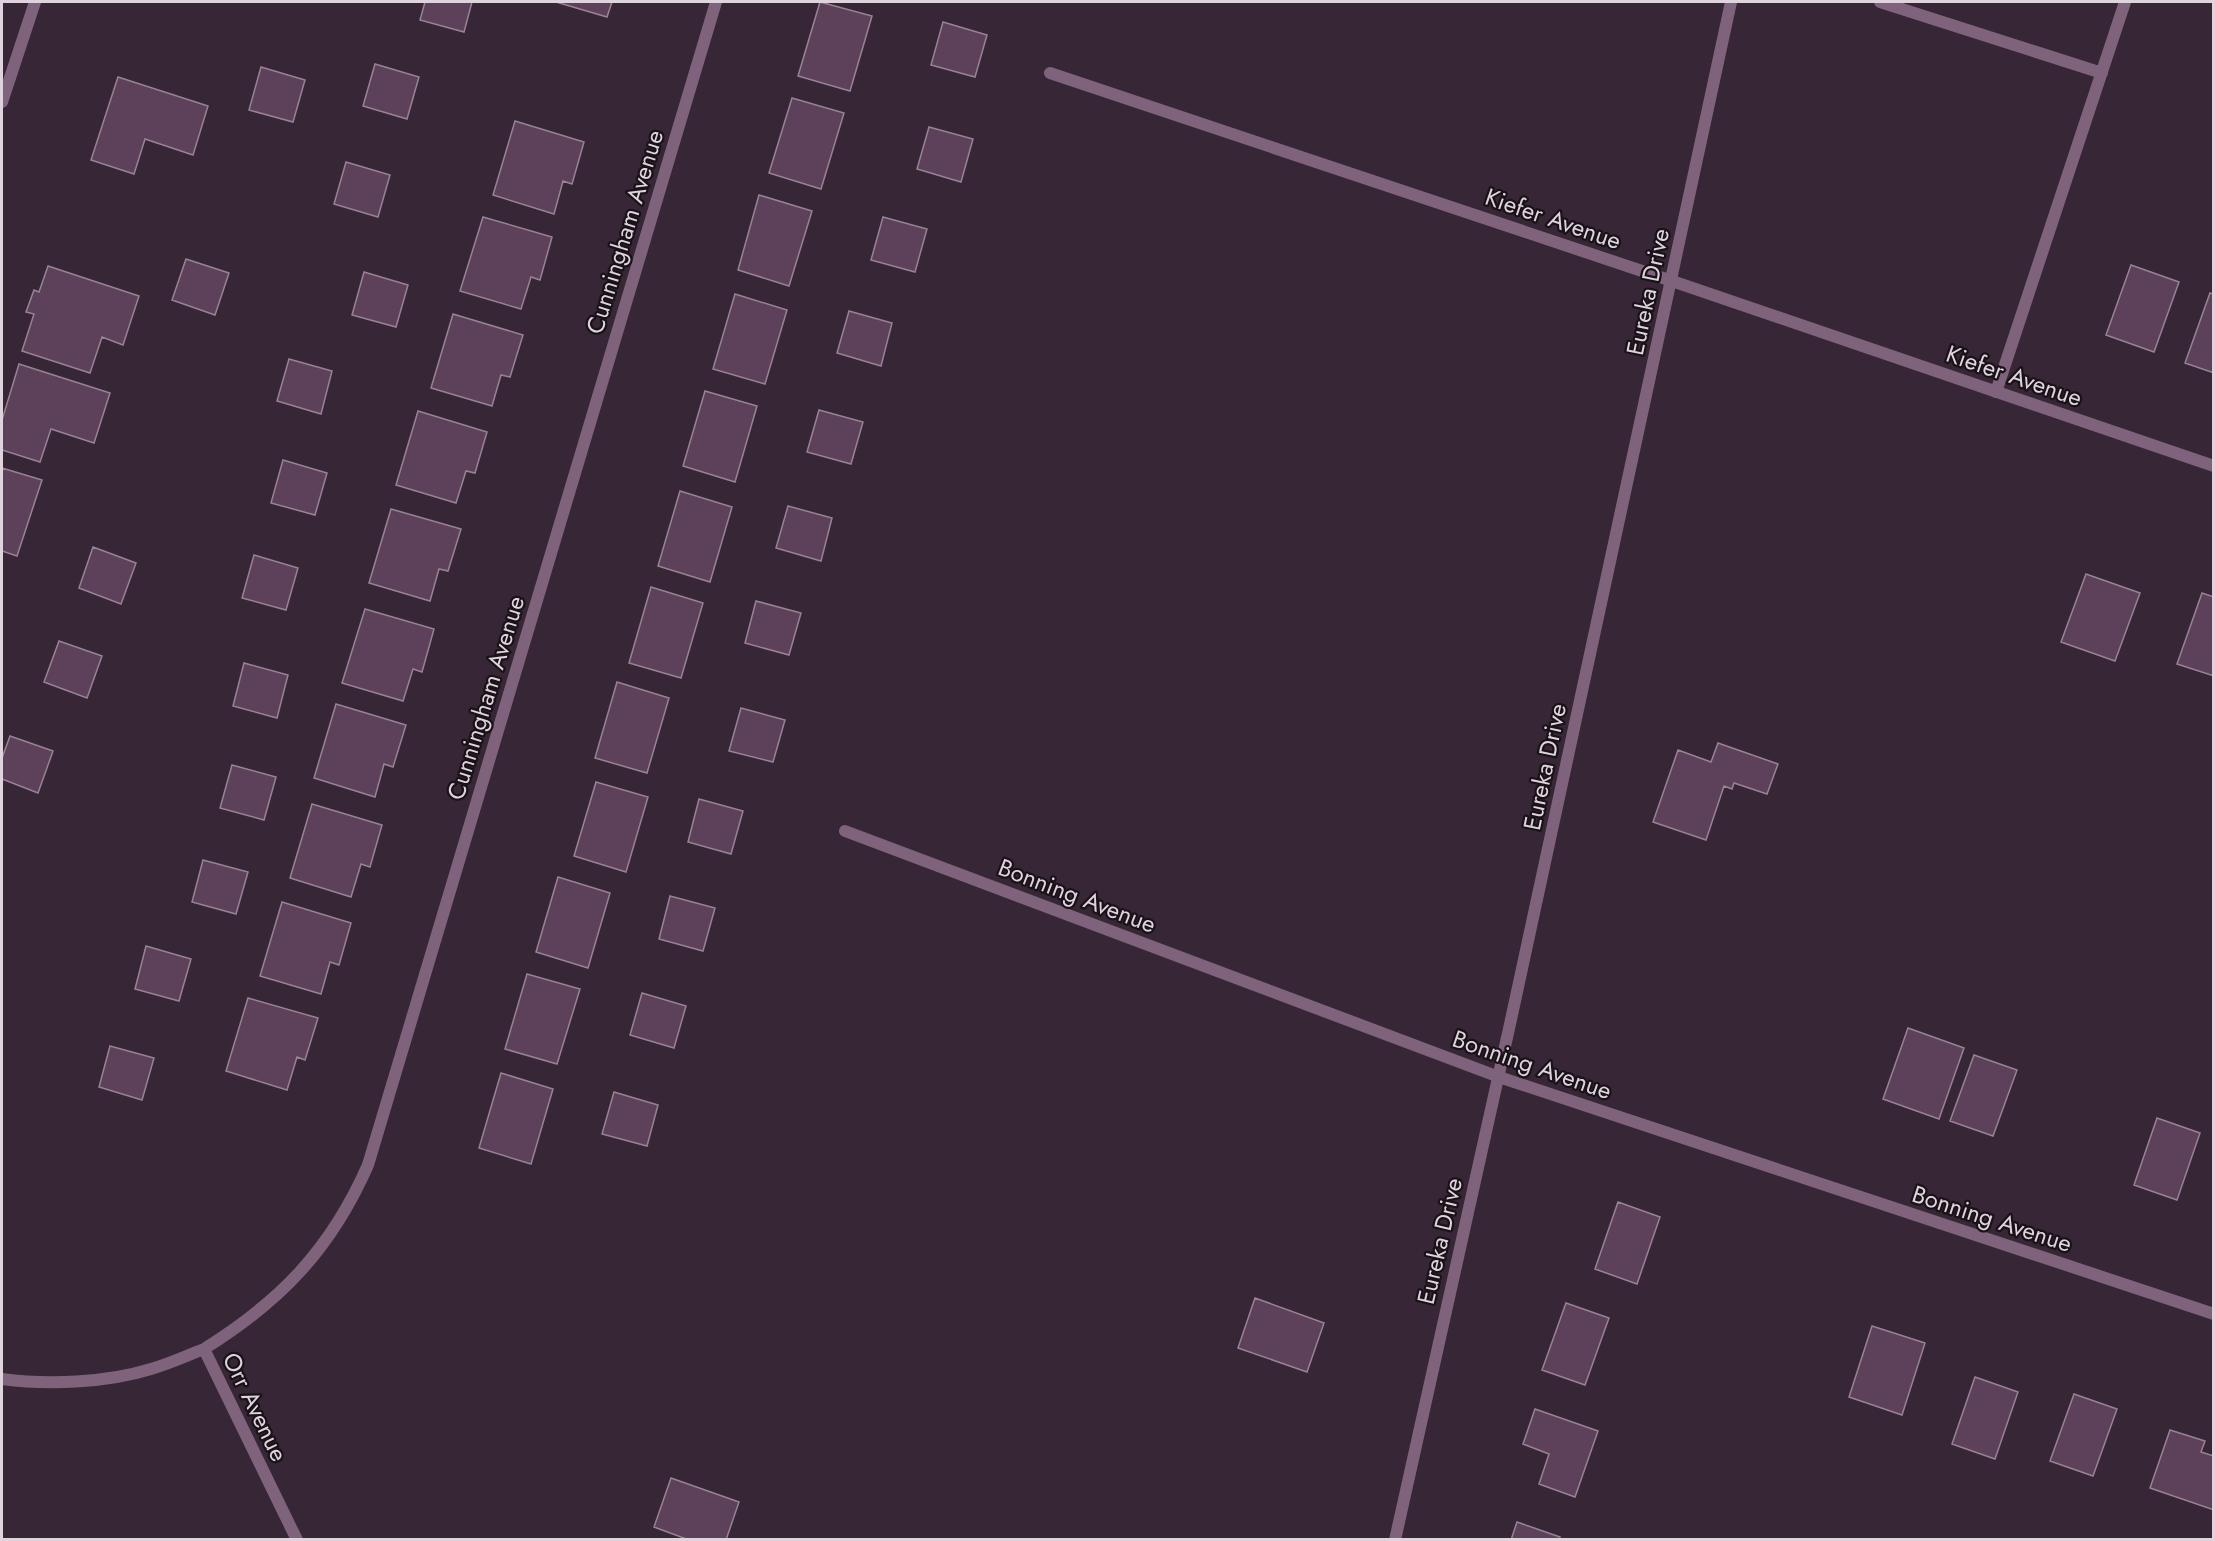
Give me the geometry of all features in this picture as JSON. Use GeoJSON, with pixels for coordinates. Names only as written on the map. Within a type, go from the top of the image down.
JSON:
{"type":"FeatureCollection","features":[{"type":"Feature","properties":{"kind":"street"},"geometry":{"type":"LineString","coordinates":[[2,102],[35,2]]}},
{"type":"Feature","properties":{"kind":"street","name":"Cunningham Avenue"},"geometry":{"type":"LineString","coordinates":[[204,1349],[236,1329],[267,1305],[300,1274],[352,1201],[368,1165],[716,2]]}},
{"type":"Feature","properties":{"kind":"street","name":"Eureka Drive"},"geometry":{"type":"LineString","coordinates":[[1395,1539],[1499,1077],[1731,2]]}},
{"type":"Feature","properties":{"kind":"street"},"geometry":{"type":"LineString","coordinates":[[1880,2],[2102,73]]}},
{"type":"Feature","properties":{"kind":"street"},"geometry":{"type":"LineString","coordinates":[[1996,392],[2125,2]]}},
{"type":"Feature","properties":{"kind":"street","name":"Kiefer Avenue"},"geometry":{"type":"LineString","coordinates":[[1050,73],[1672,281],[2214,466]]}},
{"type":"Feature","properties":{"kind":"street","name":"Bonning Avenue"},"geometry":{"type":"LineString","coordinates":[[845,831],[1499,1077],[2214,1314]]}},
{"type":"Feature","properties":{"kind":"street","name":"Orr Avenue"},"geometry":{"type":"LineString","coordinates":[[2,1378],[49,1382],[117,1376],[149,1370],[204,1349],[297,1539]]}},
{"type":"Feature","properties":{"kind":"building"},"geometry":{"type":"Polygon","coordinates":[[[425,2],[472,2],[464,32],[420,20],[425,2]]]}},
{"type":"Feature","properties":{"kind":"building"},"geometry":{"type":"Polygon","coordinates":[[[556,2],[612,2],[607,17],[556,2]]]}},
{"type":"Feature","properties":{"kind":"building"},"geometry":{"type":"Polygon","coordinates":[[[820,2],[872,16],[850,91],[798,76],[820,2]]]}},
{"type":"Feature","properties":{"kind":"building"},"geometry":{"type":"Polygon","coordinates":[[[943,22],[987,35],[975,77],[931,65],[943,22]]]}},
{"type":"Feature","properties":{"kind":"building"},"geometry":{"type":"Polygon","coordinates":[[[375,64],[419,77],[407,119],[363,106],[375,64]]]}},
{"type":"Feature","properties":{"kind":"building"},"geometry":{"type":"Polygon","coordinates":[[[261,67],[305,80],[293,122],[249,110],[261,67]]]}},
{"type":"Feature","properties":{"kind":"building"},"geometry":{"type":"Polygon","coordinates":[[[118,77],[208,106],[193,155],[145,139],[134,174],[91,160],[118,77]]]}},
{"type":"Feature","properties":{"kind":"building"},"geometry":{"type":"Polygon","coordinates":[[[792,98],[844,113],[821,189],[769,173],[792,98]]]}},
{"type":"Feature","properties":{"kind":"building"},"geometry":{"type":"Polygon","coordinates":[[[515,121],[584,142],[572,184],[563,181],[554,214],[493,195],[515,121]]]}},
{"type":"Feature","properties":{"kind":"building"},"geometry":{"type":"Polygon","coordinates":[[[929,127],[973,139],[961,182],[917,169],[929,127]]]}},
{"type":"Feature","properties":{"kind":"building"},"geometry":{"type":"Polygon","coordinates":[[[346,162],[390,175],[378,217],[334,204],[346,162]]]}},
{"type":"Feature","properties":{"kind":"building"},"geometry":{"type":"Polygon","coordinates":[[[759,195],[812,211],[789,286],[738,270],[759,195]]]}},
{"type":"Feature","properties":{"kind":"building"},"geometry":{"type":"Polygon","coordinates":[[[483,217],[552,237],[540,280],[531,277],[521,309],[460,291],[483,217]]]}},
{"type":"Feature","properties":{"kind":"building"},"geometry":{"type":"Polygon","coordinates":[[[883,217],[927,229],[915,272],[871,260],[883,217]]]}},
{"type":"Feature","properties":{"kind":"building"},"geometry":{"type":"Polygon","coordinates":[[[186,259],[229,273],[215,315],[172,300],[186,259]]]}},
{"type":"Feature","properties":{"kind":"building"},"geometry":{"type":"Polygon","coordinates":[[[2131,265],[2179,282],[2154,352],[2106,335],[2131,265]]]}},
{"type":"Feature","properties":{"kind":"building"},"geometry":{"type":"Polygon","coordinates":[[[48,266],[139,296],[123,345],[102,337],[90,373],[22,351],[34,314],[26,312],[34,290],[39,292],[48,266]]]}},
{"type":"Feature","properties":{"kind":"building"},"geometry":{"type":"Polygon","coordinates":[[[364,272],[408,285],[396,327],[352,315],[364,272]]]}},
{"type":"Feature","properties":{"kind":"building"},"geometry":{"type":"Polygon","coordinates":[[[2210,293],[2214,294],[2214,373],[2185,363],[2210,293]]]}},
{"type":"Feature","properties":{"kind":"building"},"geometry":{"type":"Polygon","coordinates":[[[735,294],[787,310],[765,384],[713,369],[735,294]]]}},
{"type":"Feature","properties":{"kind":"building"},"geometry":{"type":"Polygon","coordinates":[[[849,311],[892,323],[881,366],[837,353],[849,311]]]}},
{"type":"Feature","properties":{"kind":"building"},"geometry":{"type":"Polygon","coordinates":[[[453,314],[523,335],[510,377],[501,375],[492,406],[431,388],[453,314]]]}},
{"type":"Feature","properties":{"kind":"building"},"geometry":{"type":"Polygon","coordinates":[[[289,359],[332,371],[321,414],[277,401],[289,359]]]}},
{"type":"Feature","properties":{"kind":"building"},"geometry":{"type":"Polygon","coordinates":[[[19,364],[110,393],[94,443],[51,429],[40,462],[2,450],[2,420],[19,364]]]}},
{"type":"Feature","properties":{"kind":"building"},"geometry":{"type":"Polygon","coordinates":[[[705,391],[757,406],[735,482],[683,466],[705,391]]]}},
{"type":"Feature","properties":{"kind":"building"},"geometry":{"type":"Polygon","coordinates":[[[819,410],[863,422],[851,464],[807,452],[819,410]]]}},
{"type":"Feature","properties":{"kind":"building"},"geometry":{"type":"Polygon","coordinates":[[[418,411],[487,432],[475,473],[466,471],[456,503],[396,485],[418,411]]]}},
{"type":"Feature","properties":{"kind":"building"},"geometry":{"type":"Polygon","coordinates":[[[283,460],[327,473],[315,515],[271,503],[283,460]]]}},
{"type":"Feature","properties":{"kind":"building"},"geometry":{"type":"Polygon","coordinates":[[[2,468],[42,480],[17,556],[2,551],[2,468]]]}},
{"type":"Feature","properties":{"kind":"building"},"geometry":{"type":"Polygon","coordinates":[[[680,491],[732,507],[710,582],[658,566],[680,491]]]}},
{"type":"Feature","properties":{"kind":"building"},"geometry":{"type":"Polygon","coordinates":[[[788,506],[832,518],[821,561],[776,548],[788,506]]]}},
{"type":"Feature","properties":{"kind":"building"},"geometry":{"type":"Polygon","coordinates":[[[391,509],[461,529],[448,571],[439,569],[430,601],[369,583],[391,509]]]}},
{"type":"Feature","properties":{"kind":"building"},"geometry":{"type":"Polygon","coordinates":[[[93,547],[136,563],[121,604],[79,588],[93,547]]]}},
{"type":"Feature","properties":{"kind":"building"},"geometry":{"type":"Polygon","coordinates":[[[254,555],[298,568],[286,610],[242,598],[254,555]]]}},
{"type":"Feature","properties":{"kind":"building"},"geometry":{"type":"Polygon","coordinates":[[[2086,574],[2140,593],[2115,661],[2061,642],[2086,574]]]}},
{"type":"Feature","properties":{"kind":"building"},"geometry":{"type":"Polygon","coordinates":[[[651,587],[703,603],[681,678],[629,663],[651,587]]]}},
{"type":"Feature","properties":{"kind":"building"},"geometry":{"type":"Polygon","coordinates":[[[2202,593],[2214,597],[2214,676],[2177,664],[2202,593]]]}},
{"type":"Feature","properties":{"kind":"building"},"geometry":{"type":"Polygon","coordinates":[[[756,601],[801,613],[789,655],[745,643],[756,601]]]}},
{"type":"Feature","properties":{"kind":"building"},"geometry":{"type":"Polygon","coordinates":[[[365,609],[434,629],[422,672],[413,669],[403,701],[342,683],[365,609]]]}},
{"type":"Feature","properties":{"kind":"building"},"geometry":{"type":"Polygon","coordinates":[[[59,641],[102,656],[87,698],[44,682],[59,641]]]}},
{"type":"Feature","properties":{"kind":"building"},"geometry":{"type":"Polygon","coordinates":[[[244,663],[288,675],[277,718],[233,706],[244,663]]]}},
{"type":"Feature","properties":{"kind":"building"},"geometry":{"type":"Polygon","coordinates":[[[617,682],[669,698],[647,773],[595,758],[617,682]]]}},
{"type":"Feature","properties":{"kind":"building"},"geometry":{"type":"Polygon","coordinates":[[[336,704],[406,725],[393,767],[384,764],[375,797],[314,778],[336,704]]]}},
{"type":"Feature","properties":{"kind":"building"},"geometry":{"type":"Polygon","coordinates":[[[741,708],[785,720],[773,762],[729,751],[741,708]]]}},
{"type":"Feature","properties":{"kind":"building"},"geometry":{"type":"Polygon","coordinates":[[[10,736],[53,751],[38,793],[2,779],[2,758],[10,736]]]}},
{"type":"Feature","properties":{"kind":"building"},"geometry":{"type":"Polygon","coordinates":[[[1718,743],[1778,764],[1767,794],[1734,783],[1732,789],[1724,786],[1706,840],[1653,822],[1678,750],[1711,762],[1718,743]]]}},
{"type":"Feature","properties":{"kind":"building"},"geometry":{"type":"Polygon","coordinates":[[[232,765],[276,777],[264,820],[220,808],[232,765]]]}},
{"type":"Feature","properties":{"kind":"building"},"geometry":{"type":"Polygon","coordinates":[[[596,782],[648,797],[626,872],[574,856],[596,782]]]}},
{"type":"Feature","properties":{"kind":"building"},"geometry":{"type":"Polygon","coordinates":[[[699,799],[743,811],[731,854],[688,842],[699,799]]]}},
{"type":"Feature","properties":{"kind":"building"},"geometry":{"type":"Polygon","coordinates":[[[312,804],[382,825],[370,867],[361,864],[351,897],[290,878],[312,804]]]}},
{"type":"Feature","properties":{"kind":"building"},"geometry":{"type":"Polygon","coordinates":[[[203,860],[248,872],[236,914],[192,902],[203,860]]]}},
{"type":"Feature","properties":{"kind":"building"},"geometry":{"type":"Polygon","coordinates":[[[558,877],[610,893],[588,968],[536,952],[558,877]]]}},
{"type":"Feature","properties":{"kind":"building"},"geometry":{"type":"Polygon","coordinates":[[[670,896],[715,908],[703,951],[659,939],[670,896]]]}},
{"type":"Feature","properties":{"kind":"building"},"geometry":{"type":"Polygon","coordinates":[[[282,902],[351,923],[339,965],[330,962],[321,994],[260,976],[282,902]]]}},
{"type":"Feature","properties":{"kind":"building"},"geometry":{"type":"Polygon","coordinates":[[[146,946],[191,959],[179,1001],[135,989],[146,946]]]}},
{"type":"Feature","properties":{"kind":"building"},"geometry":{"type":"Polygon","coordinates":[[[527,974],[580,989],[557,1064],[505,1049],[527,974]]]}},
{"type":"Feature","properties":{"kind":"building"},"geometry":{"type":"Polygon","coordinates":[[[642,993],[686,1006],[674,1048],[630,1035],[642,993]]]}},
{"type":"Feature","properties":{"kind":"building"},"geometry":{"type":"Polygon","coordinates":[[[248,998],[318,1018],[305,1060],[297,1057],[287,1090],[226,1071],[248,998]]]}},
{"type":"Feature","properties":{"kind":"building"},"geometry":{"type":"Polygon","coordinates":[[[1908,1028],[1964,1048],[1939,1119],[1883,1099],[1908,1028]]]}},
{"type":"Feature","properties":{"kind":"building"},"geometry":{"type":"Polygon","coordinates":[[[110,1046],[154,1058],[142,1100],[99,1087],[110,1046]]]}},
{"type":"Feature","properties":{"kind":"building"},"geometry":{"type":"Polygon","coordinates":[[[1974,1055],[2017,1070],[1993,1136],[1950,1121],[1974,1055]]]}},
{"type":"Feature","properties":{"kind":"building"},"geometry":{"type":"Polygon","coordinates":[[[501,1073],[553,1089],[531,1164],[479,1148],[501,1073]]]}},
{"type":"Feature","properties":{"kind":"building"},"geometry":{"type":"Polygon","coordinates":[[[614,1092],[658,1105],[647,1146],[602,1134],[614,1092]]]}},
{"type":"Feature","properties":{"kind":"building"},"geometry":{"type":"Polygon","coordinates":[[[2157,1118],[2200,1133],[2177,1200],[2134,1185],[2157,1118]]]}},
{"type":"Feature","properties":{"kind":"building"},"geometry":{"type":"Polygon","coordinates":[[[1618,1202],[1660,1217],[1637,1284],[1595,1269],[1618,1202]]]}},
{"type":"Feature","properties":{"kind":"building"},"geometry":{"type":"Polygon","coordinates":[[[1255,1298],[1324,1323],[1307,1372],[1238,1348],[1255,1298]]]}},
{"type":"Feature","properties":{"kind":"building"},"geometry":{"type":"Polygon","coordinates":[[[1566,1303],[1609,1318],[1585,1385],[1542,1370],[1566,1303]]]}},
{"type":"Feature","properties":{"kind":"building"},"geometry":{"type":"Polygon","coordinates":[[[1872,1326],[1925,1343],[1902,1415],[1849,1397],[1872,1326]]]}},
{"type":"Feature","properties":{"kind":"building"},"geometry":{"type":"Polygon","coordinates":[[[1975,1377],[2018,1392],[1995,1459],[1952,1444],[1975,1377]]]}},
{"type":"Feature","properties":{"kind":"building"},"geometry":{"type":"Polygon","coordinates":[[[2074,1394],[2117,1409],[2093,1476],[2050,1461],[2074,1394]]]}},
{"type":"Feature","properties":{"kind":"building"},"geometry":{"type":"Polygon","coordinates":[[[1535,1409],[1598,1431],[1575,1497],[1539,1484],[1549,1454],[1523,1444],[1535,1409]]]}},
{"type":"Feature","properties":{"kind":"building"},"geometry":{"type":"Polygon","coordinates":[[[2170,1430],[2205,1441],[2201,1452],[2214,1456],[2214,1510],[2150,1488],[2170,1430]]]}},
{"type":"Feature","properties":{"kind":"building"},"geometry":{"type":"Polygon","coordinates":[[[671,1478],[739,1502],[726,1540],[689,1540],[654,1527],[671,1478]]]}},
{"type":"Feature","properties":{"kind":"building"},"geometry":{"type":"Polygon","coordinates":[[[1517,1522],[1560,1537],[1559,1540],[1511,1540],[1517,1522]]]}}]}
